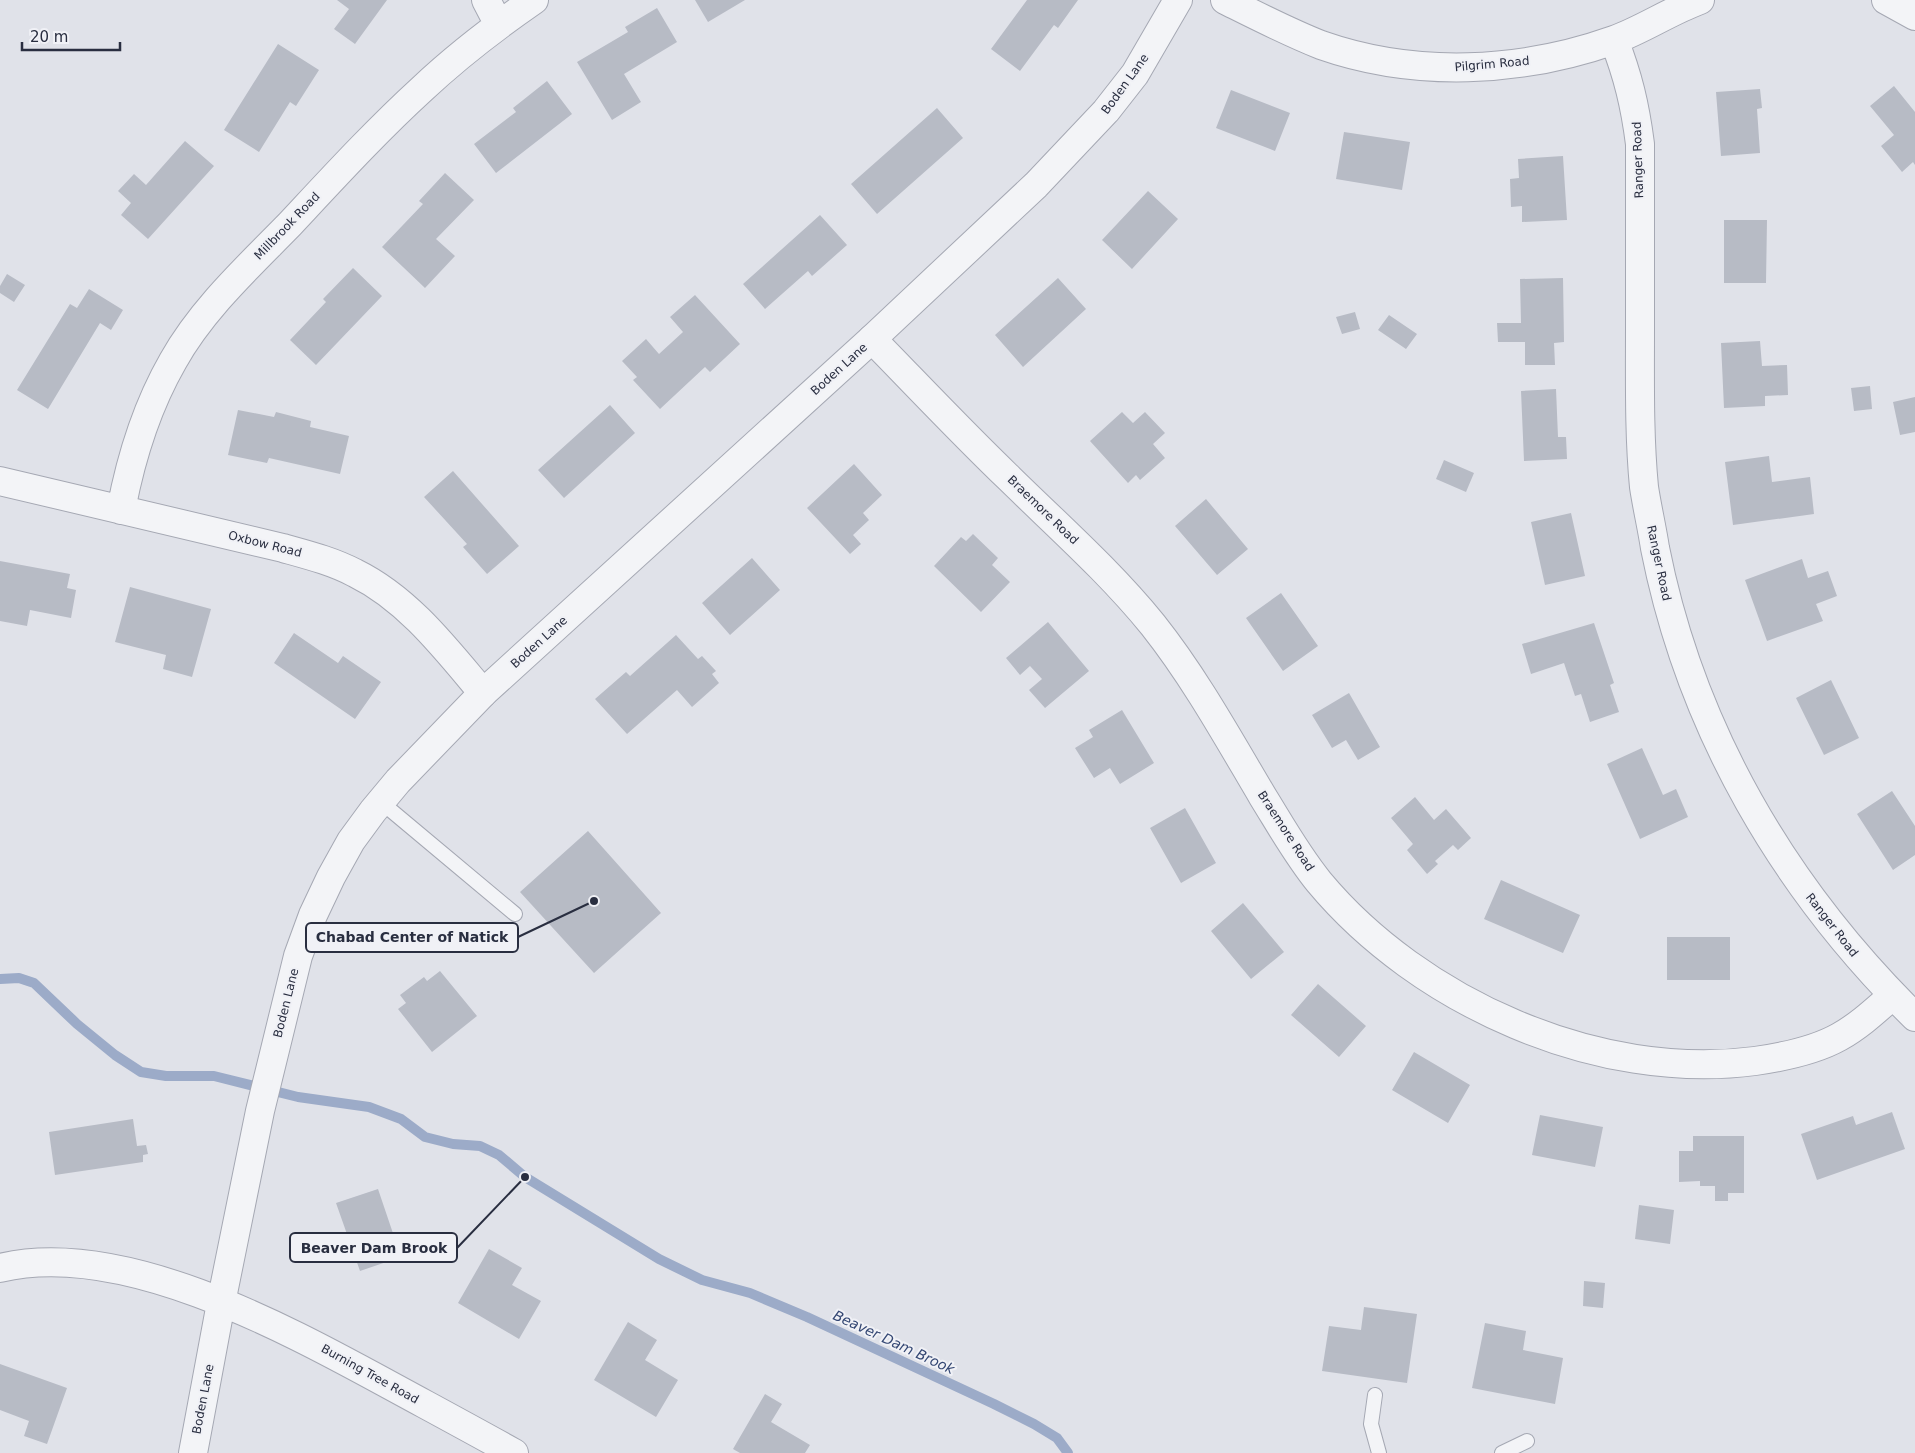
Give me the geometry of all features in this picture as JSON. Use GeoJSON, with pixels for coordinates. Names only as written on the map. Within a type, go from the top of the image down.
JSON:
{"type":"FeatureCollection","features":[{"type":"Feature","properties":{"kind":"street"},"geometry":{"type":"LineString","coordinates":[[486,0],[499,25]]}},
{"type":"Feature","properties":{"kind":"street","name":"Millbrook Road"},"geometry":{"type":"LineString","coordinates":[[121,510],[138,439],[153,398],[174,359],[199,323],[233,283],[392,118],[456,58],[534,0]]}},
{"type":"Feature","properties":{"kind":"street","name":"Boden Lane"},"geometry":{"type":"LineString","coordinates":[[193,1453],[260,1111],[296,964],[313,915],[331,876],[351,841],[398,781],[483,693],[990,230],[1078,143],[1135,74],[1178,0]]}},
{"type":"Feature","properties":{"kind":"street","name":"Pilgrim Road"},"geometry":{"type":"LineString","coordinates":[[1225,0],[1278,27],[1322,45],[1369,58],[1415,66],[1460,68],[1507,65],[1545,58],[1614,40],[1700,0]]}},
{"type":"Feature","properties":{"kind":"street"},"geometry":{"type":"LineString","coordinates":[[1886,0],[1915,16]]}},
{"type":"Feature","properties":{"kind":"street","name":"Ranger Road"},"geometry":{"type":"LineString","coordinates":[[1614,40],[1629,81],[1635,106],[1640,144],[1640,396],[1644,488],[1662,583],[1674,628],[1706,713],[1748,801],[1771,841],[1826,919],[1856,956],[1915,1017]]}},
{"type":"Feature","properties":{"kind":"street","name":"Braemore Road"},"geometry":{"type":"LineString","coordinates":[[872,339],[972,442],[1088,553],[1152,624],[1182,663],[1290,842],[1318,881],[1352,918],[1386,948],[1463,1000],[1552,1038],[1597,1051],[1688,1064],[1731,1064],[1773,1058],[1812,1048],[1840,1037],[1866,1019],[1893,995]]}},
{"type":"Feature","properties":{"kind":"street","name":"Oxbow Road"},"geometry":{"type":"LineString","coordinates":[[0,481],[322,558],[356,573],[385,591],[410,612],[440,643],[483,693]]}},
{"type":"Feature","properties":{"kind":"street","name":"Burning Tree Road"},"geometry":{"type":"LineString","coordinates":[[0,1268],[49,1262],[86,1265],[130,1273],[174,1285],[262,1318],[307,1340],[514,1453]]}},
{"type":"Feature","properties":{"kind":"lane"},"geometry":{"type":"LineString","coordinates":[[381,802],[515,914]]}},
{"type":"Feature","properties":{"kind":"lane"},"geometry":{"type":"LineString","coordinates":[[1375,1395],[1371,1424],[1379,1453]]}},
{"type":"Feature","properties":{"kind":"lane"},"geometry":{"type":"LineString","coordinates":[[1502,1453],[1527,1441]]}},
{"type":"Feature","properties":{"kind":"building"},"geometry":{"type":"Polygon","coordinates":[[[337,0],[387,0],[355,44],[334,29],[349,9],[337,0]]]}},
{"type":"Feature","properties":{"kind":"building"},"geometry":{"type":"Polygon","coordinates":[[[695,0],[745,0],[708,22],[695,0]]]}},
{"type":"Feature","properties":{"kind":"building"},"geometry":{"type":"Polygon","coordinates":[[[1027,0],[1078,0],[1058,28],[1054,25],[1020,71],[991,49],[1027,0]]]}},
{"type":"Feature","properties":{"kind":"building"},"geometry":{"type":"Polygon","coordinates":[[[657,8],[677,42],[624,74],[641,102],[612,120],[577,62],[628,32],[625,27],[657,8]]]}},
{"type":"Feature","properties":{"kind":"building"},"geometry":{"type":"Polygon","coordinates":[[[278,44],[319,70],[296,106],[290,102],[259,152],[224,130],[278,44]]]}},
{"type":"Feature","properties":{"kind":"building"},"geometry":{"type":"Polygon","coordinates":[[[547,81],[572,114],[496,173],[474,144],[516,112],[513,108],[547,81]]]}},
{"type":"Feature","properties":{"kind":"building"},"geometry":{"type":"Polygon","coordinates":[[[1894,86],[1915,112],[1915,165],[1913,162],[1902,172],[1881,146],[1894,135],[1870,106],[1894,86]]]}},
{"type":"Feature","properties":{"kind":"building"},"geometry":{"type":"Polygon","coordinates":[[[1760,89],[1762,108],[1757,109],[1760,153],[1721,156],[1716,92],[1760,89]]]}},
{"type":"Feature","properties":{"kind":"building"},"geometry":{"type":"Polygon","coordinates":[[[1231,90],[1290,113],[1275,151],[1216,128],[1231,90]]]}},
{"type":"Feature","properties":{"kind":"building"},"geometry":{"type":"Polygon","coordinates":[[[937,108],[963,138],[877,214],[851,184],[937,108]]]}},
{"type":"Feature","properties":{"kind":"building"},"geometry":{"type":"Polygon","coordinates":[[[1344,132],[1410,142],[1402,190],[1336,179],[1344,132]]]}},
{"type":"Feature","properties":{"kind":"building"},"geometry":{"type":"Polygon","coordinates":[[[185,141],[214,166],[148,239],[121,215],[131,203],[118,191],[134,174],[146,185],[185,141]]]}},
{"type":"Feature","properties":{"kind":"building"},"geometry":{"type":"Polygon","coordinates":[[[1563,156],[1567,220],[1522,222],[1522,206],[1511,207],[1510,179],[1519,178],[1518,159],[1563,156]]]}},
{"type":"Feature","properties":{"kind":"building"},"geometry":{"type":"Polygon","coordinates":[[[445,173],[474,200],[436,239],[455,256],[425,288],[382,247],[423,204],[419,201],[445,173]]]}},
{"type":"Feature","properties":{"kind":"building"},"geometry":{"type":"Polygon","coordinates":[[[1148,191],[1178,219],[1132,269],[1102,240],[1148,191]]]}},
{"type":"Feature","properties":{"kind":"building"},"geometry":{"type":"Polygon","coordinates":[[[820,215],[847,245],[812,276],[808,271],[765,309],[743,284],[820,215]]]}},
{"type":"Feature","properties":{"kind":"building"},"geometry":{"type":"Polygon","coordinates":[[[1724,220],[1767,220],[1766,283],[1724,283],[1724,220]]]}},
{"type":"Feature","properties":{"kind":"building"},"geometry":{"type":"Polygon","coordinates":[[[353,268],[382,296],[316,365],[290,340],[326,302],[323,299],[353,268]]]}},
{"type":"Feature","properties":{"kind":"building"},"geometry":{"type":"Polygon","coordinates":[[[7,274],[25,285],[14,302],[0,293],[0,286],[7,274]]]}},
{"type":"Feature","properties":{"kind":"building"},"geometry":{"type":"Polygon","coordinates":[[[1058,278],[1086,309],[1023,367],[995,335],[1058,278]]]}},
{"type":"Feature","properties":{"kind":"building"},"geometry":{"type":"Polygon","coordinates":[[[1563,278],[1564,342],[1554,343],[1555,365],[1525,365],[1525,342],[1498,342],[1497,323],[1521,323],[1520,279],[1563,278]]]}},
{"type":"Feature","properties":{"kind":"building"},"geometry":{"type":"Polygon","coordinates":[[[89,289],[123,310],[111,330],[100,323],[48,409],[17,390],[70,304],[77,308],[89,289]]]}},
{"type":"Feature","properties":{"kind":"building"},"geometry":{"type":"Polygon","coordinates":[[[695,295],[740,344],[710,372],[705,367],[660,409],[633,380],[637,377],[622,361],[646,339],[659,354],[683,332],[670,317],[695,295]]]}},
{"type":"Feature","properties":{"kind":"building"},"geometry":{"type":"Polygon","coordinates":[[[1355,312],[1360,329],[1342,334],[1336,317],[1355,312]]]}},
{"type":"Feature","properties":{"kind":"building"},"geometry":{"type":"Polygon","coordinates":[[[1389,315],[1417,334],[1406,349],[1378,330],[1389,315]]]}},
{"type":"Feature","properties":{"kind":"building"},"geometry":{"type":"Polygon","coordinates":[[[1760,341],[1762,366],[1787,365],[1788,395],[1765,396],[1765,406],[1724,408],[1721,343],[1760,341]]]}},
{"type":"Feature","properties":{"kind":"building"},"geometry":{"type":"Polygon","coordinates":[[[1870,386],[1872,409],[1854,411],[1851,388],[1870,386]]]}},
{"type":"Feature","properties":{"kind":"building"},"geometry":{"type":"Polygon","coordinates":[[[1556,389],[1558,437],[1566,437],[1567,459],[1524,461],[1521,391],[1556,389]]]}},
{"type":"Feature","properties":{"kind":"building"},"geometry":{"type":"Polygon","coordinates":[[[1915,397],[1915,432],[1900,435],[1893,402],[1915,397]]]}},
{"type":"Feature","properties":{"kind":"building"},"geometry":{"type":"Polygon","coordinates":[[[610,405],[635,433],[564,498],[538,470],[610,405]]]}},
{"type":"Feature","properties":{"kind":"building"},"geometry":{"type":"Polygon","coordinates":[[[238,410],[274,417],[276,412],[311,421],[310,427],[349,436],[340,474],[269,458],[267,463],[228,455],[238,410]]]}},
{"type":"Feature","properties":{"kind":"building"},"geometry":{"type":"Polygon","coordinates":[[[1122,412],[1133,423],[1145,412],[1165,433],[1153,444],[1165,458],[1140,480],[1136,475],[1128,483],[1090,441],[1122,412]]]}},
{"type":"Feature","properties":{"kind":"building"},"geometry":{"type":"Polygon","coordinates":[[[1769,456],[1772,482],[1810,477],[1814,514],[1733,525],[1725,462],[1769,456]]]}},
{"type":"Feature","properties":{"kind":"building"},"geometry":{"type":"Polygon","coordinates":[[[1444,460],[1474,473],[1466,492],[1436,479],[1444,460]]]}},
{"type":"Feature","properties":{"kind":"building"},"geometry":{"type":"Polygon","coordinates":[[[854,464],[882,495],[863,513],[869,520],[853,535],[861,544],[850,554],[807,508],[854,464]]]}},
{"type":"Feature","properties":{"kind":"building"},"geometry":{"type":"Polygon","coordinates":[[[453,471],[519,546],[487,574],[463,547],[467,544],[424,497],[453,471]]]}},
{"type":"Feature","properties":{"kind":"building"},"geometry":{"type":"Polygon","coordinates":[[[1206,499],[1248,549],[1217,575],[1175,526],[1206,499]]]}},
{"type":"Feature","properties":{"kind":"building"},"geometry":{"type":"Polygon","coordinates":[[[1571,513],[1585,576],[1545,585],[1531,522],[1571,513]]]}},
{"type":"Feature","properties":{"kind":"building"},"geometry":{"type":"Polygon","coordinates":[[[973,534],[998,558],[992,565],[1010,582],[981,612],[934,566],[961,537],[966,541],[973,534]]]}},
{"type":"Feature","properties":{"kind":"building"},"geometry":{"type":"Polygon","coordinates":[[[752,558],[780,590],[730,635],[702,603],[752,558]]]}},
{"type":"Feature","properties":{"kind":"building"},"geometry":{"type":"Polygon","coordinates":[[[1802,559],[1808,578],[1828,571],[1837,596],[1816,604],[1823,621],[1767,641],[1745,580],[1802,559]]]}},
{"type":"Feature","properties":{"kind":"building"},"geometry":{"type":"Polygon","coordinates":[[[0,561],[70,574],[67,588],[76,590],[71,618],[30,610],[27,626],[0,621],[0,561]]]}},
{"type":"Feature","properties":{"kind":"building"},"geometry":{"type":"Polygon","coordinates":[[[130,587],[211,609],[192,677],[163,669],[166,655],[115,642],[130,587]]]}},
{"type":"Feature","properties":{"kind":"building"},"geometry":{"type":"Polygon","coordinates":[[[1281,593],[1318,646],[1283,671],[1246,618],[1281,593]]]}},
{"type":"Feature","properties":{"kind":"building"},"geometry":{"type":"Polygon","coordinates":[[[1048,622],[1089,671],[1045,708],[1029,690],[1042,679],[1030,666],[1020,675],[1006,658],[1048,622]]]}},
{"type":"Feature","properties":{"kind":"building"},"geometry":{"type":"Polygon","coordinates":[[[1594,623],[1614,683],[1610,685],[1619,712],[1590,722],[1581,694],[1575,696],[1564,663],[1531,674],[1522,644],[1594,623]]]}},
{"type":"Feature","properties":{"kind":"building"},"geometry":{"type":"Polygon","coordinates":[[[294,633],[338,663],[343,656],[381,682],[355,719],[274,663],[294,633]]]}},
{"type":"Feature","properties":{"kind":"building"},"geometry":{"type":"Polygon","coordinates":[[[676,635],[698,659],[702,656],[716,671],[712,674],[719,683],[692,707],[677,690],[627,734],[595,699],[626,672],[630,676],[676,635]]]}},
{"type":"Feature","properties":{"kind":"building"},"geometry":{"type":"Polygon","coordinates":[[[1831,680],[1859,738],[1824,755],[1796,698],[1831,680]]]}},
{"type":"Feature","properties":{"kind":"building"},"geometry":{"type":"Polygon","coordinates":[[[1349,693],[1380,747],[1358,760],[1346,740],[1332,748],[1312,715],[1349,693]]]}},
{"type":"Feature","properties":{"kind":"building"},"geometry":{"type":"Polygon","coordinates":[[[1122,710],[1154,763],[1120,784],[1110,768],[1094,778],[1075,748],[1093,737],[1089,730],[1122,710]]]}},
{"type":"Feature","properties":{"kind":"building"},"geometry":{"type":"Polygon","coordinates":[[[1642,748],[1663,795],[1676,789],[1688,817],[1640,839],[1607,764],[1642,748]]]}},
{"type":"Feature","properties":{"kind":"building"},"geometry":{"type":"Polygon","coordinates":[[[1892,791],[1915,826],[1915,855],[1893,870],[1857,814],[1892,791]]]}},
{"type":"Feature","properties":{"kind":"building"},"geometry":{"type":"Polygon","coordinates":[[[1415,797],[1434,820],[1446,809],[1471,838],[1458,850],[1453,845],[1435,861],[1438,864],[1427,874],[1407,850],[1413,844],[1391,818],[1415,797]]]}},
{"type":"Feature","properties":{"kind":"building"},"geometry":{"type":"Polygon","coordinates":[[[1185,808],[1216,863],[1181,883],[1150,828],[1185,808]]]}},
{"type":"Feature","properties":{"kind":"building"},"geometry":{"type":"Polygon","coordinates":[[[588,831],[661,913],[594,973],[520,892],[588,831]]]}},
{"type":"Feature","properties":{"kind":"building"},"geometry":{"type":"Polygon","coordinates":[[[1501,880],[1580,915],[1563,953],[1484,919],[1501,880]]]}},
{"type":"Feature","properties":{"kind":"building"},"geometry":{"type":"Polygon","coordinates":[[[1243,903],[1284,952],[1251,979],[1211,931],[1243,903]]]}},
{"type":"Feature","properties":{"kind":"building"},"geometry":{"type":"Polygon","coordinates":[[[1667,937],[1730,937],[1730,980],[1667,980],[1667,937]]]}},
{"type":"Feature","properties":{"kind":"building"},"geometry":{"type":"Polygon","coordinates":[[[440,971],[477,1016],[432,1052],[398,1009],[406,1003],[400,995],[424,977],[427,981],[440,971]]]}},
{"type":"Feature","properties":{"kind":"building"},"geometry":{"type":"Polygon","coordinates":[[[1318,984],[1366,1026],[1339,1057],[1291,1015],[1318,984]]]}},
{"type":"Feature","properties":{"kind":"building"},"geometry":{"type":"Polygon","coordinates":[[[1414,1052],[1470,1085],[1448,1123],[1392,1090],[1414,1052]]]}},
{"type":"Feature","properties":{"kind":"building"},"geometry":{"type":"Polygon","coordinates":[[[1892,1112],[1905,1149],[1817,1180],[1801,1134],[1853,1116],[1856,1125],[1892,1112]]]}},
{"type":"Feature","properties":{"kind":"building"},"geometry":{"type":"Polygon","coordinates":[[[1540,1115],[1603,1127],[1595,1167],[1532,1155],[1540,1115]]]}},
{"type":"Feature","properties":{"kind":"building"},"geometry":{"type":"Polygon","coordinates":[[[133,1119],[137,1146],[146,1145],[148,1154],[143,1155],[143,1162],[55,1175],[49,1132],[133,1119]]]}},
{"type":"Feature","properties":{"kind":"building"},"geometry":{"type":"Polygon","coordinates":[[[1693,1136],[1744,1136],[1744,1193],[1728,1193],[1728,1201],[1715,1201],[1715,1186],[1700,1186],[1700,1181],[1679,1182],[1679,1151],[1693,1151],[1693,1136]]]}},
{"type":"Feature","properties":{"kind":"building"},"geometry":{"type":"Polygon","coordinates":[[[378,1189],[401,1257],[360,1271],[336,1203],[378,1189]]]}},
{"type":"Feature","properties":{"kind":"building"},"geometry":{"type":"Polygon","coordinates":[[[1639,1205],[1674,1210],[1670,1244],[1635,1239],[1639,1205]]]}},
{"type":"Feature","properties":{"kind":"building"},"geometry":{"type":"Polygon","coordinates":[[[489,1249],[522,1268],[512,1285],[541,1301],[519,1339],[458,1303],[489,1249]]]}},
{"type":"Feature","properties":{"kind":"building"},"geometry":{"type":"Polygon","coordinates":[[[1584,1281],[1605,1283],[1603,1308],[1583,1306],[1584,1281]]]}},
{"type":"Feature","properties":{"kind":"building"},"geometry":{"type":"Polygon","coordinates":[[[1364,1307],[1417,1314],[1407,1383],[1322,1371],[1329,1326],[1361,1330],[1364,1307]]]}},
{"type":"Feature","properties":{"kind":"building"},"geometry":{"type":"Polygon","coordinates":[[[628,1322],[657,1340],[645,1360],[678,1380],[656,1417],[594,1380],[628,1322]]]}},
{"type":"Feature","properties":{"kind":"building"},"geometry":{"type":"Polygon","coordinates":[[[1485,1323],[1526,1331],[1523,1350],[1563,1358],[1555,1404],[1472,1388],[1485,1323]]]}},
{"type":"Feature","properties":{"kind":"building"},"geometry":{"type":"Polygon","coordinates":[[[0,1364],[67,1388],[47,1444],[24,1436],[29,1421],[0,1410],[0,1364]]]}},
{"type":"Feature","properties":{"kind":"building"},"geometry":{"type":"Polygon","coordinates":[[[765,1394],[782,1404],[771,1422],[810,1445],[805,1453],[740,1453],[733,1449],[765,1394]]]}},
{"type":"Feature","properties":{"kind":"waterway","name":"Beaver Dam Brook"},"geometry":{"type":"LineString","coordinates":[[0,979],[19,978],[34,983],[77,1024],[115,1055],[141,1072],[166,1076],[214,1076],[298,1097],[369,1107],[401,1119],[425,1137],[453,1144],[480,1146],[499,1155],[525,1177],[659,1259],[702,1280],[750,1293],[807,1317],[994,1404],[1057,1438],[1068,1453]]}},
{"type":"Feature","properties":{"kind":"place","name":"Chabad Center of Natick"},"geometry":{"type":"Point","coordinates":[594,901]}},
{"type":"Feature","properties":{"kind":"place","name":"Beaver Dam Brook"},"geometry":{"type":"Point","coordinates":[525,1177]}}]}
